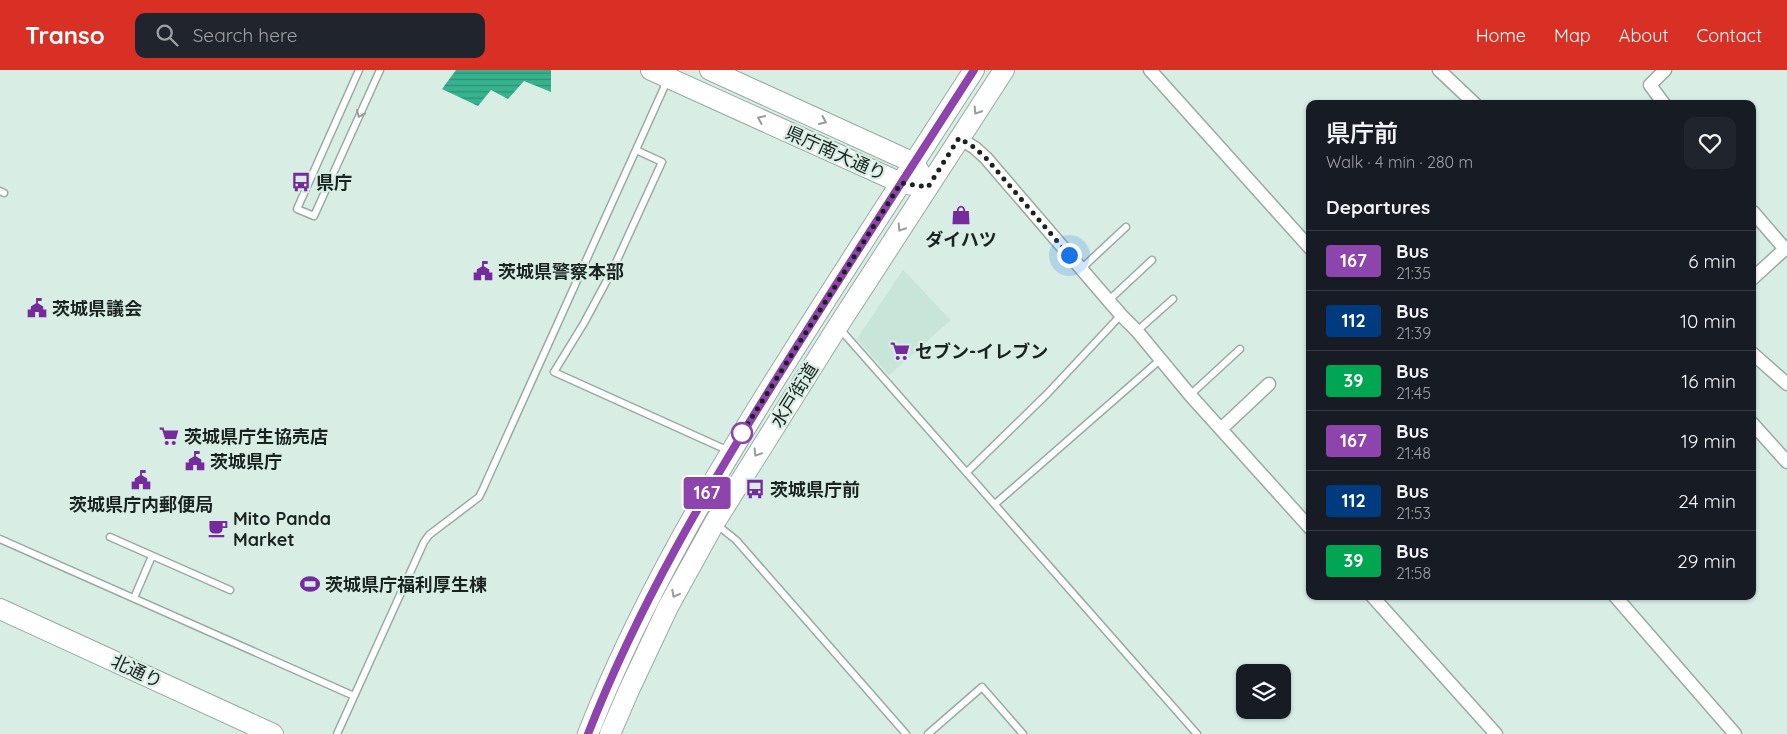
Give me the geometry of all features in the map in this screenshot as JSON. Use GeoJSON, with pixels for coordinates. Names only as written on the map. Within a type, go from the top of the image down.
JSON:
{"type":"FeatureCollection","features":[{"type":"Feature","properties":{"kind":"main road","name":"県庁南大通り"},"geometry":{"type":"LineString","coordinates":[[710,70],[914,163],[928,187]]}},
{"type":"Feature","properties":{"kind":"main road","name":"水戸街道"},"geometry":{"type":"LineString","coordinates":[[588,734],[633,630],[730,451],[974,70]]}},
{"type":"Feature","properties":{"kind":"main road","name":"水戸街道"},"geometry":{"type":"LineString","coordinates":[[610,734],[668,607],[728,500],[1004,70]]}},
{"type":"Feature","properties":{"kind":"main road","name":"県庁南大通り"},"geometry":{"type":"LineString","coordinates":[[660,74],[901,183],[928,187]]}},
{"type":"Feature","properties":{"kind":"main road"},"geometry":{"type":"LineString","coordinates":[[710,487],[728,500]]}},
{"type":"Feature","properties":{"kind":"main road","name":"北通り"},"geometry":{"type":"LineString","coordinates":[[0,608],[245,724],[272,734]]}},
{"type":"Feature","properties":{"kind":"street"},"geometry":{"type":"LineString","coordinates":[[1150,70],[1306,244]]}},
{"type":"Feature","properties":{"kind":"street"},"geometry":{"type":"LineString","coordinates":[[1439,70],[1471,100]]}},
{"type":"Feature","properties":{"kind":"street"},"geometry":{"type":"LineString","coordinates":[[1661,100],[1650,84],[1665,70]]}},
{"type":"Feature","properties":{"kind":"street"},"geometry":{"type":"LineString","coordinates":[[959,138],[986,158],[1121,315],[1137,331],[1190,395],[1306,524]]}},
{"type":"Feature","properties":{"kind":"street"},"geometry":{"type":"LineString","coordinates":[[1756,215],[1786,248],[1756,274]]}},
{"type":"Feature","properties":{"kind":"street"},"geometry":{"type":"LineString","coordinates":[[1756,357],[1787,384]]}},
{"type":"Feature","properties":{"kind":"street"},"geometry":{"type":"LineString","coordinates":[[1221,429],[1270,384]]}},
{"type":"Feature","properties":{"kind":"street"},"geometry":{"type":"LineString","coordinates":[[1756,427],[1787,462]]}},
{"type":"Feature","properties":{"kind":"street"},"geometry":{"type":"LineString","coordinates":[[1376,600],[1496,734]]}},
{"type":"Feature","properties":{"kind":"street"},"geometry":{"type":"LineString","coordinates":[[1618,600],[1735,734]]}},
{"type":"Feature","properties":{"kind":"lane"},"geometry":{"type":"LineString","coordinates":[[358,70],[297,210],[314,216],[380,70]]}},
{"type":"Feature","properties":{"kind":"lane"},"geometry":{"type":"LineString","coordinates":[[337,734],[424,542],[429,535],[479,497],[483,489],[636,150],[660,74]]}},
{"type":"Feature","properties":{"kind":"lane"},"geometry":{"type":"LineString","coordinates":[[636,150],[662,162],[613,269],[584,323],[554,372],[730,451]]}},
{"type":"Feature","properties":{"kind":"lane"},"geometry":{"type":"LineString","coordinates":[[1081,269],[1126,227]]}},
{"type":"Feature","properties":{"kind":"lane"},"geometry":{"type":"LineString","coordinates":[[1109,300],[1152,260]]}},
{"type":"Feature","properties":{"kind":"lane"},"geometry":{"type":"LineString","coordinates":[[1137,331],[1173,298]]}},
{"type":"Feature","properties":{"kind":"lane"},"geometry":{"type":"LineString","coordinates":[[967,472],[1047,394],[1121,315]]}},
{"type":"Feature","properties":{"kind":"lane"},"geometry":{"type":"LineString","coordinates":[[838,326],[1197,734]]}},
{"type":"Feature","properties":{"kind":"lane"},"geometry":{"type":"LineString","coordinates":[[1190,395],[1240,349]]}},
{"type":"Feature","properties":{"kind":"lane"},"geometry":{"type":"LineString","coordinates":[[995,504],[1160,359]]}},
{"type":"Feature","properties":{"kind":"lane"},"geometry":{"type":"LineString","coordinates":[[715,522],[736,540],[906,734]]}},
{"type":"Feature","properties":{"kind":"lane"},"geometry":{"type":"LineString","coordinates":[[110,537],[230,590]]}},
{"type":"Feature","properties":{"kind":"lane"},"geometry":{"type":"LineString","coordinates":[[0,539],[354,696]]}},
{"type":"Feature","properties":{"kind":"lane"},"geometry":{"type":"LineString","coordinates":[[134,598],[152,556]]}},
{"type":"Feature","properties":{"kind":"lane"},"geometry":{"type":"LineString","coordinates":[[928,734],[982,687],[1023,734]]}},
{"type":"Feature","properties":{"kind":"shaded area"},"geometry":{"type":"Polygon","coordinates":[[[456,70],[551,70],[551,92],[524,81],[508,99],[491,90],[478,106],[442,89],[456,70]]]}},
{"type":"Feature","properties":{"kind":"shaded area"},"geometry":{"type":"Polygon","coordinates":[[[903,270],[951,320],[889,375],[857,339],[903,270]]]}},
{"type":"Feature","properties":{"kind":"bus line","name":"167"},"geometry":{"type":"LineString","coordinates":[[588,734],[647,602],[730,451],[878,217],[974,70]]}},
{"type":"Feature","properties":{"kind":"place","name":"県庁"},"geometry":{"type":"Point","coordinates":[301,182]}},
{"type":"Feature","properties":{"kind":"place","name":"ダイハツ"},"geometry":{"type":"Point","coordinates":[961,215]}},
{"type":"Feature","properties":{"kind":"place","name":"茨城県警察本部"},"geometry":{"type":"Point","coordinates":[483,271]}},
{"type":"Feature","properties":{"kind":"place","name":"茨城県議会"},"geometry":{"type":"Point","coordinates":[37,308]}},
{"type":"Feature","properties":{"kind":"place","name":"セブン-イレブン"},"geometry":{"type":"Point","coordinates":[900,351]}},
{"type":"Feature","properties":{"kind":"place","name":"茨城県庁生協売店"},"geometry":{"type":"Point","coordinates":[169,436]}},
{"type":"Feature","properties":{"kind":"place","name":"茨城県庁"},"geometry":{"type":"Point","coordinates":[195,461]}},
{"type":"Feature","properties":{"kind":"place","name":"茨城県庁内郵便局"},"geometry":{"type":"Point","coordinates":[141,480]}},
{"type":"Feature","properties":{"kind":"place","name":"茨城県庁前"},"geometry":{"type":"Point","coordinates":[755,489]}},
{"type":"Feature","properties":{"kind":"place","name":"Mito Panda Market"},"geometry":{"type":"Point","coordinates":[218,528]}},
{"type":"Feature","properties":{"kind":"place","name":"茨城県庁福利厚生棟"},"geometry":{"type":"Point","coordinates":[310,584]}},
{"type":"Feature","properties":{"kind":"route"},"geometry":{"type":"LineString","coordinates":[[742,433],[740,436],[901,183],[928,187],[959,138],[986,158],[1069,255]]}}]}
